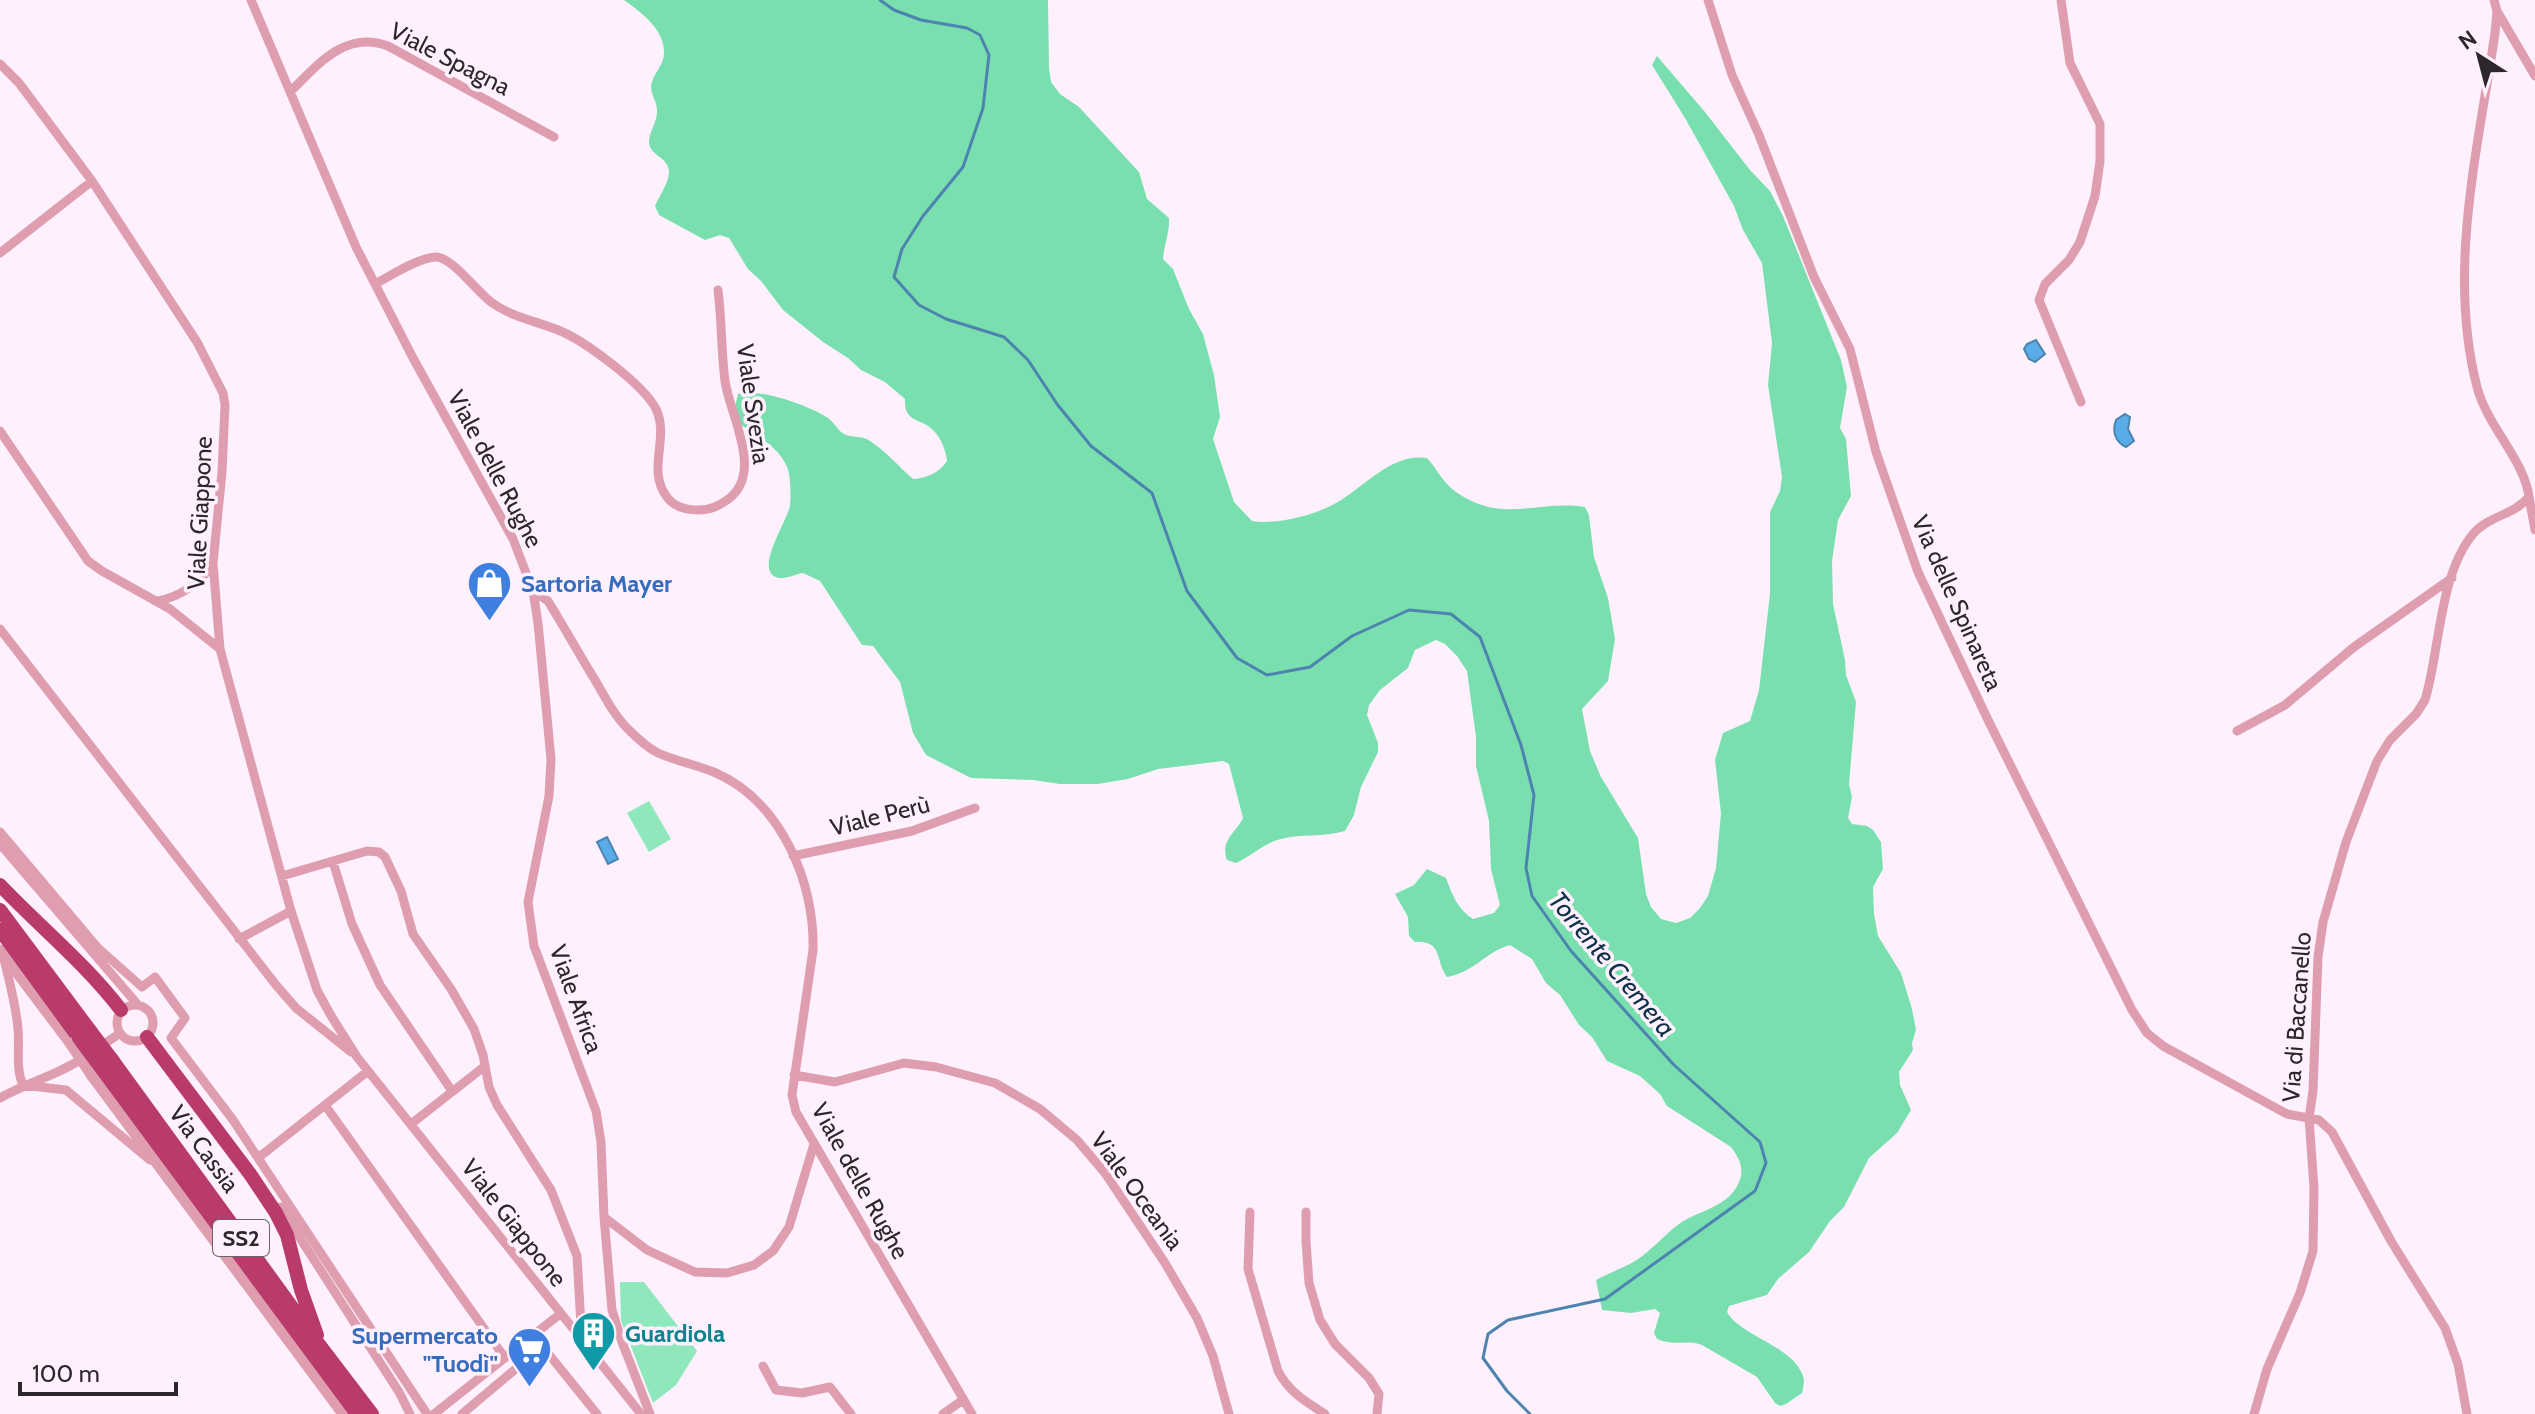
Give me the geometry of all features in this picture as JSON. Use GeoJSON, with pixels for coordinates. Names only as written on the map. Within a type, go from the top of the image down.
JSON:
{"type":"FeatureCollection","features":[{"type":"Feature","properties":{"kind":"highway"},"geometry":{"type":"LineString","coordinates":[[0,885],[89,971],[121,1010]]}},
{"type":"Feature","properties":{"kind":"highway","name":"Via Cassia"},"geometry":{"type":"LineString","coordinates":[[0,910],[80,1038]]}},
{"type":"Feature","properties":{"kind":"highway","name":"Via Cassia"},"geometry":{"type":"LineString","coordinates":[[0,930],[357,1414]]}},
{"type":"Feature","properties":{"kind":"highway"},"geometry":{"type":"LineString","coordinates":[[149,1034],[276,1213],[287,1235],[301,1290],[317,1330],[318,1343]]}},
{"type":"Feature","properties":{"kind":"highway","name":"Via Cassia"},"geometry":{"type":"LineString","coordinates":[[102,1068],[372,1414]]}},
{"type":"Feature","properties":{"kind":"street","name":"Viale delle Rughe"},"geometry":{"type":"LineString","coordinates":[[251,0],[356,247],[513,539],[533,591],[548,601],[609,705],[627,728],[656,752],[717,773],[743,788],[785,836],[814,928],[792,1095],[796,1112],[972,1414]]}},
{"type":"Feature","properties":{"kind":"street","name":"Via delle Spinareta"},"geometry":{"type":"LineString","coordinates":[[1708,0],[1732,75],[1759,135],[1814,277],[1850,349],[1876,452],[1913,562],[2132,1010],[2147,1033],[2163,1046],[2287,1114],[2309,1118]]}},
{"type":"Feature","properties":{"kind":"street"},"geometry":{"type":"LineString","coordinates":[[2061,0],[2070,63],[2100,124],[2100,164],[2095,196],[2080,242],[2069,260],[2045,284],[2039,300],[2081,402]]}},
{"type":"Feature","properties":{"kind":"street"},"geometry":{"type":"LineString","coordinates":[[2495,5],[2495,33],[2463,250],[2467,334],[2479,395],[2488,417],[2524,478],[2535,530]]}},
{"type":"Feature","properties":{"kind":"street"},"geometry":{"type":"LineString","coordinates":[[2495,5],[2535,76]]}},
{"type":"Feature","properties":{"kind":"street","name":"Viale Spagna"},"geometry":{"type":"LineString","coordinates":[[291,91],[337,50],[359,41],[374,42],[388,46],[554,137]]}},
{"type":"Feature","properties":{"kind":"street","name":"Viale Giappone"},"geometry":{"type":"LineString","coordinates":[[0,64],[19,83],[92,181],[197,342],[223,393],[222,472],[213,563],[220,649],[291,911],[317,990],[357,1057],[641,1414]]}},
{"type":"Feature","properties":{"kind":"street"},"geometry":{"type":"LineString","coordinates":[[0,253],[92,181]]}},
{"type":"Feature","properties":{"kind":"street","name":"Viale Svezia"},"geometry":{"type":"LineString","coordinates":[[375,284],[428,258],[442,258],[495,305],[561,330],[584,344],[612,364],[651,401],[661,427],[657,474],[660,484],[674,504],[696,510],[713,508],[733,496],[741,484],[745,467],[744,450],[726,386],[718,290]]}},
{"type":"Feature","properties":{"kind":"street"},"geometry":{"type":"LineString","coordinates":[[0,431],[83,556],[97,569],[158,601],[220,649]]}},
{"type":"Feature","properties":{"kind":"street","name":"Via di Baccanello"},"geometry":{"type":"LineString","coordinates":[[2467,1414],[2458,1364],[2441,1322],[2391,1241],[2339,1140],[2323,1123],[2309,1118],[2313,1091],[2318,957],[2328,901],[2346,842],[2377,761],[2387,744],[2425,700],[2459,557],[2475,532],[2518,508],[2529,497]]}},
{"type":"Feature","properties":{"kind":"street"},"geometry":{"type":"LineString","coordinates":[[158,601],[191,588],[213,563]]}},
{"type":"Feature","properties":{"kind":"street"},"geometry":{"type":"LineString","coordinates":[[2237,731],[2291,700],[2354,647],[2452,578]]}},
{"type":"Feature","properties":{"kind":"street","name":"Viale Africa"},"geometry":{"type":"LineString","coordinates":[[533,591],[551,759],[549,796],[528,902],[530,928],[596,1111],[601,1142],[612,1310],[650,1414]]}},
{"type":"Feature","properties":{"kind":"street","name":"Viale Giappone"},"geometry":{"type":"LineString","coordinates":[[0,629],[239,939],[296,1008],[357,1057]]}},
{"type":"Feature","properties":{"kind":"street","name":"Viale Perù"},"geometry":{"type":"LineString","coordinates":[[793,856],[912,831],[975,808]]}},
{"type":"Feature","properties":{"kind":"street"},"geometry":{"type":"LineString","coordinates":[[0,832],[97,947],[142,987],[155,977],[185,1018],[171,1038],[258,1158],[427,1414]]}},
{"type":"Feature","properties":{"kind":"street"},"geometry":{"type":"LineString","coordinates":[[0,844],[138,1005],[148,1010],[154,1026],[149,1034],[135,1042],[119,1034],[116,1022],[121,1010],[138,1005]]}},
{"type":"Feature","properties":{"kind":"street"},"geometry":{"type":"LineString","coordinates":[[282,876],[372,851],[384,855],[401,891],[413,934],[468,1017],[497,1105],[551,1190],[577,1256],[582,1343]]}},
{"type":"Feature","properties":{"kind":"street"},"geometry":{"type":"LineString","coordinates":[[333,862],[352,924],[380,985],[452,1091]]}},
{"type":"Feature","properties":{"kind":"street"},"geometry":{"type":"LineString","coordinates":[[239,939],[291,911]]}},
{"type":"Feature","properties":{"kind":"street"},"geometry":{"type":"LineString","coordinates":[[1,952],[80,1038]]}},
{"type":"Feature","properties":{"kind":"street"},"geometry":{"type":"LineString","coordinates":[[1,952],[16,1008],[19,1039],[17,1067],[23,1085]]}},
{"type":"Feature","properties":{"kind":"street"},"geometry":{"type":"LineString","coordinates":[[0,1098],[23,1085],[67,1070],[119,1034]]}},
{"type":"Feature","properties":{"kind":"street"},"geometry":{"type":"LineString","coordinates":[[149,1034],[271,1193],[399,1392],[410,1414]]}},
{"type":"Feature","properties":{"kind":"street","name":"Viale Oceania"},"geometry":{"type":"LineString","coordinates":[[794,1075],[835,1082],[904,1063],[936,1067],[995,1083],[1040,1109],[1077,1140],[1105,1173],[1165,1263],[1197,1318],[1213,1356],[1229,1414]]}},
{"type":"Feature","properties":{"kind":"street"},"geometry":{"type":"LineString","coordinates":[[411,1124],[485,1066]]}},
{"type":"Feature","properties":{"kind":"street"},"geometry":{"type":"LineString","coordinates":[[102,1068],[167,1174],[343,1414]]}},
{"type":"Feature","properties":{"kind":"street"},"geometry":{"type":"LineString","coordinates":[[66,1090],[67,1070]]}},
{"type":"Feature","properties":{"kind":"street"},"geometry":{"type":"LineString","coordinates":[[258,1158],[368,1071]]}},
{"type":"Feature","properties":{"kind":"street"},"geometry":{"type":"LineString","coordinates":[[23,1085],[66,1090],[167,1174]]}},
{"type":"Feature","properties":{"kind":"street"},"geometry":{"type":"LineString","coordinates":[[325,1105],[505,1358]]}},
{"type":"Feature","properties":{"kind":"street"},"geometry":{"type":"LineString","coordinates":[[2254,1414],[2270,1359],[2312,1258],[2314,1188],[2309,1118]]}},
{"type":"Feature","properties":{"kind":"street"},"geometry":{"type":"LineString","coordinates":[[604,1217],[647,1250],[695,1272],[727,1273],[754,1265],[773,1251],[789,1227],[814,1144]]}},
{"type":"Feature","properties":{"kind":"street"},"geometry":{"type":"LineString","coordinates":[[1250,1212],[1248,1269],[1278,1371],[1296,1395],[1325,1414]]}},
{"type":"Feature","properties":{"kind":"street"},"geometry":{"type":"LineString","coordinates":[[1306,1212],[1309,1283],[1320,1320],[1335,1344],[1369,1378],[1379,1394],[1377,1414]]}},
{"type":"Feature","properties":{"kind":"street"},"geometry":{"type":"LineString","coordinates":[[434,1414],[560,1314]]}},
{"type":"Feature","properties":{"kind":"street"},"geometry":{"type":"LineString","coordinates":[[462,1414],[537,1351],[547,1352],[597,1414]]}},
{"type":"Feature","properties":{"kind":"street"},"geometry":{"type":"LineString","coordinates":[[763,1366],[776,1390],[802,1393],[830,1387],[851,1414]]}},
{"type":"Feature","properties":{"kind":"street"},"geometry":{"type":"LineString","coordinates":[[943,1414],[963,1400]]}},
{"type":"Feature","properties":{"kind":"green space"},"geometry":{"type":"Polygon","coordinates":[[[624,0],[1048,0],[1051,82],[1060,94],[1079,107],[1139,172],[1147,199],[1169,218],[1163,259],[1173,269],[1203,334],[1214,375],[1220,417],[1213,439],[1234,502],[1252,521],[1285,520],[1321,510],[1341,500],[1381,471],[1403,460],[1415,458],[1427,458],[1452,489],[1473,502],[1490,507],[1585,507],[1615,639],[1608,681],[1582,709],[1590,751],[1601,777],[1638,838],[1646,894],[1651,907],[1661,919],[1676,923],[1690,918],[1708,896],[1716,868],[1721,813],[1715,760],[1723,733],[1750,721],[1759,690],[1770,594],[1770,512],[1780,491],[1782,477],[1768,385],[1772,343],[1762,263],[1743,230],[1734,206],[1652,65],[1657,56],[1705,112],[1770,191],[1841,360],[1847,387],[1840,428],[1846,439],[1851,496],[1838,520],[1832,561],[1833,604],[1846,675],[1856,702],[1849,784],[1852,797],[1848,818],[1852,824],[1873,830],[1881,842],[1883,869],[1873,887],[1878,936],[1901,973],[1916,1030],[1913,1050],[1899,1072],[1900,1085],[1911,1110],[1897,1133],[1869,1158],[1844,1207],[1830,1221],[1809,1252],[1778,1279],[1767,1295],[1729,1306],[1727,1312],[1744,1329],[1791,1359],[1804,1380],[1802,1393],[1780,1406],[1757,1377],[1702,1345],[1657,1339],[1654,1333],[1660,1313],[1655,1309],[1631,1313],[1602,1310],[1596,1280],[1635,1261],[1679,1224],[1721,1203],[1734,1190],[1741,1177],[1741,1168],[1731,1147],[1667,1106],[1660,1094],[1640,1076],[1607,1061],[1560,995],[1546,983],[1532,959],[1510,945],[1465,971],[1447,977],[1434,948],[1424,942],[1415,942],[1409,936],[1408,917],[1395,894],[1414,885],[1427,869],[1446,878],[1459,906],[1473,919],[1494,913],[1500,905],[1491,869],[1489,821],[1476,766],[1476,737],[1467,671],[1445,644],[1436,640],[1415,650],[1408,668],[1380,690],[1369,705],[1367,715],[1378,743],[1378,752],[1345,831],[1281,839],[1236,863],[1227,860],[1225,853],[1229,838],[1243,818],[1229,764],[1223,761],[1158,769],[1128,779],[1098,784],[971,778],[926,755],[913,733],[900,682],[873,646],[862,645],[820,581],[803,573],[782,578],[771,574],[770,556],[790,505],[789,475],[784,461],[774,449],[741,425],[735,407],[738,394],[770,395],[820,413],[843,434],[864,438],[876,445],[913,479],[940,469],[947,461],[946,453],[934,431],[907,413],[905,399],[885,382],[861,370],[783,310],[748,269],[729,238],[720,235],[705,240],[659,215],[655,206],[666,185],[669,171],[649,142],[657,112],[651,86],[663,61],[663,45],[651,22],[624,0]]]}},
{"type":"Feature","properties":{"kind":"green space"},"geometry":{"type":"Polygon","coordinates":[[[649,801],[671,839],[649,852],[627,813],[649,801]]]}},
{"type":"Feature","properties":{"kind":"green space"},"geometry":{"type":"Polygon","coordinates":[[[620,1282],[644,1282],[697,1351],[676,1385],[653,1403],[621,1321],[620,1282]]]}},
{"type":"Feature","properties":{"kind":"water"},"geometry":{"type":"Polygon","coordinates":[[[2036,340],[2045,354],[2035,362],[2029,359],[2024,349],[2036,340]]]}},
{"type":"Feature","properties":{"kind":"water"},"geometry":{"type":"Polygon","coordinates":[[[2125,414],[2130,417],[2128,429],[2134,441],[2126,447],[2115,436],[2114,428],[2116,420],[2125,414]]]}},
{"type":"Feature","properties":{"kind":"water"},"geometry":{"type":"Polygon","coordinates":[[[607,837],[618,859],[608,864],[597,842],[607,837]]]}},
{"type":"Feature","properties":{"kind":"waterway","name":"Torrente Cremera"},"geometry":{"type":"LineString","coordinates":[[880,0],[894,10],[921,20],[967,28],[980,35],[989,55],[983,108],[963,167],[923,216],[902,249],[894,277],[919,305],[946,319],[1004,337],[1028,360],[1057,404],[1091,446],[1152,493],[1187,591],[1237,658],[1267,675],[1310,667],[1352,636],[1409,610],[1451,614],[1480,637],[1521,745],[1534,795],[1526,868],[1532,896],[1571,951],[1674,1065],[1760,1142],[1766,1163],[1755,1191],[1605,1299],[1508,1320],[1488,1334],[1483,1358],[1507,1391],[1530,1414]]}},
{"type":"Feature","properties":{"kind":"place","name":"Sartoria Mayer"},"geometry":{"type":"Point","coordinates":[490,623]}},
{"type":"Feature","properties":{"kind":"place","name":"Guardiola"},"geometry":{"type":"Point","coordinates":[594,1373]}},
{"type":"Feature","properties":{"kind":"place","name":"Supermercato \"Tuodì\""},"geometry":{"type":"Point","coordinates":[529,1389]}}]}
